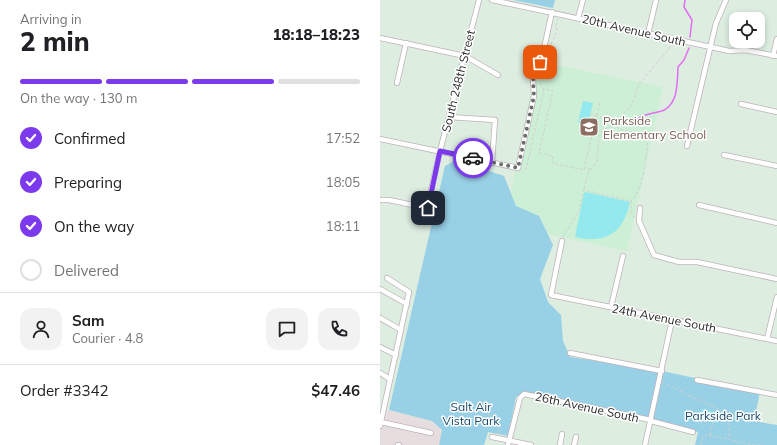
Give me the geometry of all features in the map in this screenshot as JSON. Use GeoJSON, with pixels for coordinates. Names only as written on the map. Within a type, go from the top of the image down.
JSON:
{"type":"FeatureCollection","features":[{"type":"Feature","properties":{"kind":"street","name":"South 248th Street"},"geometry":{"type":"LineString","coordinates":[[380,200],[389,200],[428,208],[440,151],[478,0]]}},
{"type":"Feature","properties":{"kind":"street","name":"20th Avenue South"},"geometry":{"type":"LineString","coordinates":[[492,0],[710,48],[729,51],[744,50],[775,56]]}},
{"type":"Feature","properties":{"kind":"street"},"geometry":{"type":"LineString","coordinates":[[578,18],[583,0]]}},
{"type":"Feature","properties":{"kind":"street"},"geometry":{"type":"LineString","coordinates":[[648,34],[656,0]]}},
{"type":"Feature","properties":{"kind":"street"},"geometry":{"type":"LineString","coordinates":[[687,146],[718,18],[726,0]]}},
{"type":"Feature","properties":{"kind":"street"},"geometry":{"type":"LineString","coordinates":[[380,138],[518,168],[534,96],[533,80],[540,62],[552,12]]}},
{"type":"Feature","properties":{"kind":"street"},"geometry":{"type":"LineString","coordinates":[[380,38],[465,56],[498,75]]}},
{"type":"Feature","properties":{"kind":"street"},"geometry":{"type":"LineString","coordinates":[[775,56],[777,40]]}},
{"type":"Feature","properties":{"kind":"street"},"geometry":{"type":"LineString","coordinates":[[397,83],[406,43]]}},
{"type":"Feature","properties":{"kind":"street"},"geometry":{"type":"LineString","coordinates":[[741,104],[777,112]]}},
{"type":"Feature","properties":{"kind":"street"},"geometry":{"type":"LineString","coordinates":[[449,117],[495,120],[492,162]]}},
{"type":"Feature","properties":{"kind":"street"},"geometry":{"type":"LineString","coordinates":[[724,155],[777,166]]}},
{"type":"Feature","properties":{"kind":"street"},"geometry":{"type":"LineString","coordinates":[[699,205],[777,223]]}},
{"type":"Feature","properties":{"kind":"street"},"geometry":{"type":"LineString","coordinates":[[640,208],[639,221],[654,255],[679,262],[697,262],[777,279]]}},
{"type":"Feature","properties":{"kind":"street","name":"24th Avenue South"},"geometry":{"type":"LineString","coordinates":[[561,242],[551,295],[777,341]]}},
{"type":"Feature","properties":{"kind":"street"},"geometry":{"type":"LineString","coordinates":[[611,307],[623,256]]}},
{"type":"Feature","properties":{"kind":"street"},"geometry":{"type":"LineString","coordinates":[[387,278],[409,292],[380,424],[431,433]]}},
{"type":"Feature","properties":{"kind":"street"},"geometry":{"type":"LineString","coordinates":[[380,289],[407,304]]}},
{"type":"Feature","properties":{"kind":"street"},"geometry":{"type":"LineString","coordinates":[[767,339],[777,297]]}},
{"type":"Feature","properties":{"kind":"street"},"geometry":{"type":"LineString","coordinates":[[380,318],[401,330]]}},
{"type":"Feature","properties":{"kind":"street"},"geometry":{"type":"LineString","coordinates":[[645,445],[660,382],[672,320]]}},
{"type":"Feature","properties":{"kind":"street"},"geometry":{"type":"LineString","coordinates":[[380,346],[396,355]]}},
{"type":"Feature","properties":{"kind":"street"},"geometry":{"type":"LineString","coordinates":[[570,353],[662,371]]}},
{"type":"Feature","properties":{"kind":"street"},"geometry":{"type":"LineString","coordinates":[[380,374],[390,379]]}},
{"type":"Feature","properties":{"kind":"street"},"geometry":{"type":"LineString","coordinates":[[697,380],[777,395]]}},
{"type":"Feature","properties":{"kind":"street","name":"26th Avenue South"},"geometry":{"type":"LineString","coordinates":[[509,443],[520,398],[524,394],[651,421],[693,432]]}},
{"type":"Feature","properties":{"kind":"street"},"geometry":{"type":"LineString","coordinates":[[380,400],[385,403]]}},
{"type":"Feature","properties":{"kind":"street"},"geometry":{"type":"LineString","coordinates":[[560,445],[562,434]]}},
{"type":"Feature","properties":{"kind":"street"},"geometry":{"type":"LineString","coordinates":[[492,437],[502,439],[509,443],[530,445]]}},
{"type":"Feature","properties":{"kind":"street"},"geometry":{"type":"LineString","coordinates":[[574,445],[576,437]]}},
{"type":"Feature","properties":{"kind":"path"},"geometry":{"type":"LineString","coordinates":[[558,14],[556,25],[557,31],[550,47],[551,62],[540,82],[540,87],[553,91],[539,153],[553,156],[552,162],[584,170],[584,168],[590,169]]}},
{"type":"Feature","properties":{"kind":"path"},"geometry":{"type":"LineString","coordinates":[[561,242],[579,211],[590,169],[597,161],[599,138],[602,131],[613,124],[632,105],[639,84],[676,40]]}},
{"type":"Feature","properties":{"kind":"path"},"geometry":{"type":"LineString","coordinates":[[526,170],[544,89]]}},
{"type":"Feature","properties":{"kind":"path"},"geometry":{"type":"LineString","coordinates":[[584,168],[600,102]]}},
{"type":"Feature","properties":{"kind":"path"},"geometry":{"type":"LineString","coordinates":[[590,114],[608,119],[619,129],[648,136],[647,153],[638,194],[631,201],[631,212],[636,221],[639,221]]}},
{"type":"Feature","properties":{"kind":"path"},"geometry":{"type":"LineString","coordinates":[[584,190],[631,201]]}},
{"type":"Feature","properties":{"kind":"path"},"geometry":{"type":"LineString","coordinates":[[660,382],[711,404],[726,417],[729,424],[729,439]]}},
{"type":"Feature","properties":{"kind":"path"},"geometry":{"type":"LineString","coordinates":[[469,412],[479,410],[494,419],[502,439]]}},
{"type":"Feature","properties":{"kind":"path"},"geometry":{"type":"LineString","coordinates":[[719,415],[726,417]]}},
{"type":"Feature","properties":{"kind":"path"},"geometry":{"type":"LineString","coordinates":[[710,435],[713,422]]}},
{"type":"Feature","properties":{"kind":"path"},"geometry":{"type":"LineString","coordinates":[[701,445],[703,437],[710,435],[749,445],[763,445]]}},
{"type":"Feature","properties":{"kind":"shaded area","name":"Parkside Elementary School"},"geometry":{"type":"Polygon","coordinates":[[[541,62],[663,87],[627,251],[504,225],[533,80],[541,62]]]}},
{"type":"Feature","properties":{"kind":"shaded area"},"geometry":{"type":"Polygon","coordinates":[[[583,101],[593,103],[588,125],[578,123],[583,101]]]}},
{"type":"Feature","properties":{"kind":"shaded area"},"geometry":{"type":"Polygon","coordinates":[[[586,192],[630,202],[623,222],[611,234],[595,239],[575,237],[584,193],[586,192]]]}},
{"type":"Feature","properties":{"kind":"shaded area"},"geometry":{"type":"Polygon","coordinates":[[[384,409],[432,421],[442,430],[439,445],[380,445],[380,425],[384,409]]]}},
{"type":"Feature","properties":{"kind":"shaded area"},"geometry":{"type":"Polygon","coordinates":[[[702,409],[719,413],[717,423],[700,419],[702,409]]]}},
{"type":"Feature","properties":{"kind":"green space"},"geometry":{"type":"Polygon","coordinates":[[[513,0],[555,0],[553,8],[513,0]]]}},
{"type":"Feature","properties":{"kind":"green space"},"geometry":{"type":"Polygon","coordinates":[[[456,160],[504,176],[516,206],[539,216],[553,245],[540,279],[548,302],[561,315],[563,341],[570,357],[662,371],[760,392],[754,421],[777,425],[777,445],[695,445],[698,432],[651,420],[520,395],[516,397],[508,436],[488,432],[484,445],[439,445],[442,430],[432,421],[389,410],[445,166],[456,160]]]}},
{"type":"Feature","properties":{"kind":"waterway"},"geometry":{"type":"LineString","coordinates":[[685,0],[684,7],[692,20],[690,37]]}},
{"type":"Feature","properties":{"kind":"waterway"},"geometry":{"type":"LineString","coordinates":[[635,121],[648,114],[665,110],[670,106],[676,94],[678,67],[684,60],[689,48]]}},
{"type":"Feature","properties":{"kind":"way so far"},"geometry":{"type":"LineString","coordinates":[[473,158],[518,168],[535,91],[533,80],[540,62]]}},
{"type":"Feature","properties":{"kind":"place","name":"Parkside Elementary School"},"geometry":{"type":"Point","coordinates":[589,127]}},
{"type":"Feature","properties":{"kind":"route"},"geometry":{"type":"LineString","coordinates":[[428,208],[440,151],[473,158]]}},
{"type":"Feature","properties":{"kind":"park label","name":"Salt Air Vista Park"},"geometry":{"type":"Point","coordinates":[471,413]}},
{"type":"Feature","properties":{"kind":"park label","name":"Parkside Park"},"geometry":{"type":"Point","coordinates":[723,415]}}]}
